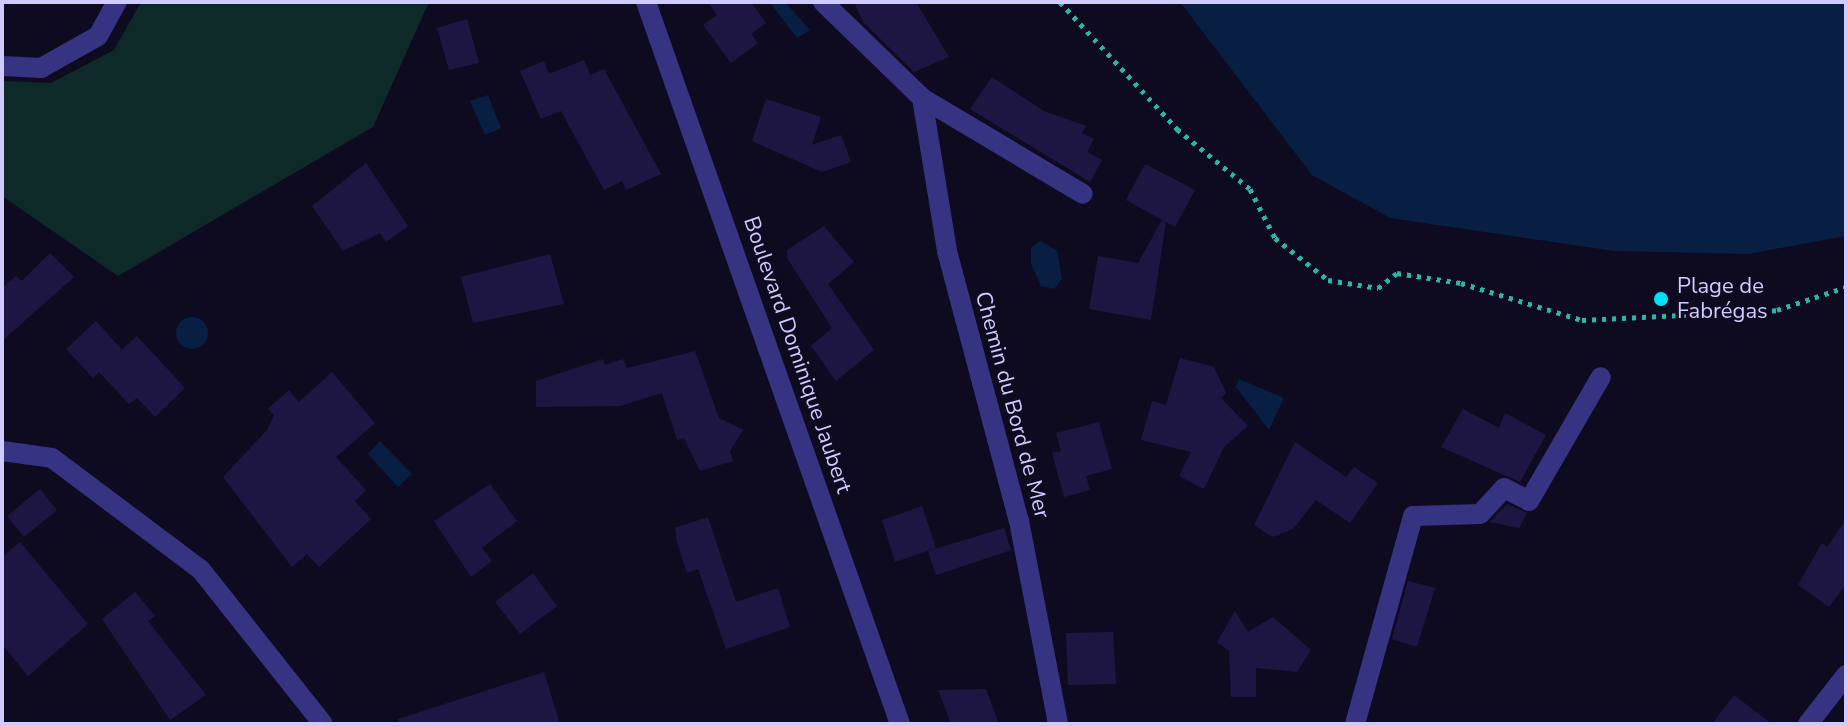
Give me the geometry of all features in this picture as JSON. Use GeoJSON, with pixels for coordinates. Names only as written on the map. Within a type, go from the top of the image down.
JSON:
{"type":"FeatureCollection","features":[{"type":"Feature","properties":{"kind":"street"},"geometry":{"type":"LineString","coordinates":[[2,66],[41,68],[98,36],[117,2]]}},
{"type":"Feature","properties":{"kind":"street","name":"Boulevard Dominique Jaubert"},"geometry":{"type":"LineString","coordinates":[[646,2],[900,724]]}},
{"type":"Feature","properties":{"kind":"street"},"geometry":{"type":"LineString","coordinates":[[823,2],[922,98],[1083,194]]}},
{"type":"Feature","properties":{"kind":"street","name":"Chemin du Bord de Mer"},"geometry":{"type":"LineString","coordinates":[[922,98],[947,251],[1019,521],[1058,724]]}},
{"type":"Feature","properties":{"kind":"street"},"geometry":{"type":"LineString","coordinates":[[1355,724],[1413,516],[1480,514],[1504,488],[1529,501],[1601,377]]}},
{"type":"Feature","properties":{"kind":"street"},"geometry":{"type":"LineString","coordinates":[[2,451],[52,458],[201,570],[323,724]]}},
{"type":"Feature","properties":{"kind":"street"},"geometry":{"type":"LineString","coordinates":[[1808,724],[1846,675]]}},
{"type":"Feature","properties":{"kind":"path"},"geometry":{"type":"LineString","coordinates":[[1060,2],[1177,129],[1250,189],[1275,238],[1328,280],[1378,288],[1397,273],[1461,283],[1582,320],[1777,310],[1846,287]]}},
{"type":"Feature","properties":{"kind":"green space"},"geometry":{"type":"Polygon","coordinates":[[[141,2],[429,2],[373,127],[118,276],[2,196],[2,81],[51,83],[114,50],[141,2]]]}},
{"type":"Feature","properties":{"kind":"water"},"geometry":{"type":"Polygon","coordinates":[[[785,2],[810,30],[797,38],[770,3],[785,2]]]}},
{"type":"Feature","properties":{"kind":"water"},"geometry":{"type":"Polygon","coordinates":[[[1180,2],[1846,2],[1846,236],[1748,254],[1614,251],[1390,218],[1312,175],[1180,2]]]}},
{"type":"Feature","properties":{"kind":"water"},"geometry":{"type":"Polygon","coordinates":[[[488,95],[501,128],[485,135],[470,101],[488,95]]]}},
{"type":"Feature","properties":{"kind":"water"},"geometry":{"type":"Polygon","coordinates":[[[1040,241],[1057,250],[1062,279],[1054,289],[1041,286],[1031,264],[1031,248],[1040,241]]]}},
{"type":"Feature","properties":{"kind":"water"},"geometry":{"type":"Polygon","coordinates":[[[192,317],[203,322],[208,333],[203,344],[192,349],[181,344],[176,333],[181,322],[192,317]]]}},
{"type":"Feature","properties":{"kind":"water"},"geometry":{"type":"Polygon","coordinates":[[[1239,379],[1284,398],[1269,430],[1236,387],[1239,379]]]}},
{"type":"Feature","properties":{"kind":"water"},"geometry":{"type":"Polygon","coordinates":[[[380,441],[412,474],[398,487],[368,454],[380,441]]]}},
{"type":"Feature","properties":{"kind":"building"},"geometry":{"type":"Polygon","coordinates":[[[708,2],[751,2],[766,23],[751,34],[758,43],[731,63],[703,25],[717,15],[708,2]]]}},
{"type":"Feature","properties":{"kind":"building"},"geometry":{"type":"Polygon","coordinates":[[[854,2],[916,2],[949,57],[914,72],[863,22],[854,2]]]}},
{"type":"Feature","properties":{"kind":"building"},"geometry":{"type":"Polygon","coordinates":[[[467,19],[479,63],[449,70],[437,28],[467,19]]]}},
{"type":"Feature","properties":{"kind":"building"},"geometry":{"type":"Polygon","coordinates":[[[584,60],[590,75],[604,69],[661,174],[626,190],[622,181],[604,190],[561,111],[541,119],[520,71],[544,61],[549,74],[584,60]]]}},
{"type":"Feature","properties":{"kind":"building"},"geometry":{"type":"Polygon","coordinates":[[[992,77],[1044,111],[1086,126],[1082,133],[1094,139],[1087,152],[1102,160],[1090,182],[970,109],[992,77]]]}},
{"type":"Feature","properties":{"kind":"building"},"geometry":{"type":"Polygon","coordinates":[[[766,99],[821,117],[812,145],[841,135],[851,162],[822,172],[752,141],[766,99]]]}},
{"type":"Feature","properties":{"kind":"building"},"geometry":{"type":"Polygon","coordinates":[[[366,163],[408,226],[386,242],[380,233],[343,251],[312,206],[366,163]]]}},
{"type":"Feature","properties":{"kind":"building"},"geometry":{"type":"Polygon","coordinates":[[[1145,164],[1195,190],[1175,227],[1166,222],[1151,320],[1089,309],[1098,256],[1138,263],[1162,220],[1126,200],[1145,164]]]}},
{"type":"Feature","properties":{"kind":"building"},"geometry":{"type":"Polygon","coordinates":[[[824,226],[854,262],[828,284],[874,350],[836,381],[811,346],[832,328],[787,258],[787,250],[824,226]]]}},
{"type":"Feature","properties":{"kind":"building"},"geometry":{"type":"Polygon","coordinates":[[[50,253],[74,277],[2,341],[2,288],[16,276],[22,281],[50,253]]]}},
{"type":"Feature","properties":{"kind":"building"},"geometry":{"type":"Polygon","coordinates":[[[550,254],[564,304],[473,323],[461,277],[550,254]]]}},
{"type":"Feature","properties":{"kind":"building"},"geometry":{"type":"Polygon","coordinates":[[[96,321],[122,350],[137,336],[185,388],[155,417],[137,398],[129,404],[99,372],[93,378],[66,349],[96,321]]]}},
{"type":"Feature","properties":{"kind":"building"},"geometry":{"type":"Polygon","coordinates":[[[695,351],[719,418],[743,430],[730,451],[733,461],[700,471],[684,438],[677,440],[662,393],[620,406],[536,407],[536,381],[603,359],[605,365],[623,359],[627,368],[695,351]]]}},
{"type":"Feature","properties":{"kind":"building"},"geometry":{"type":"Polygon","coordinates":[[[1180,358],[1214,367],[1226,393],[1221,398],[1248,426],[1224,447],[1204,489],[1179,476],[1191,452],[1141,440],[1152,401],[1166,405],[1180,358]]]}},
{"type":"Feature","properties":{"kind":"building"},"geometry":{"type":"Polygon","coordinates":[[[332,372],[375,423],[336,457],[366,490],[355,501],[371,519],[319,567],[307,554],[292,567],[223,477],[267,430],[274,415],[268,409],[289,390],[299,402],[332,372]]]}},
{"type":"Feature","properties":{"kind":"building"},"geometry":{"type":"Polygon","coordinates":[[[1463,409],[1499,428],[1505,413],[1546,435],[1520,482],[1441,447],[1463,409]]]}},
{"type":"Feature","properties":{"kind":"building"},"geometry":{"type":"Polygon","coordinates":[[[1099,422],[1112,469],[1086,476],[1090,490],[1064,497],[1052,453],[1061,451],[1056,433],[1099,422]]]}},
{"type":"Feature","properties":{"kind":"building"},"geometry":{"type":"Polygon","coordinates":[[[1295,442],[1346,477],[1354,467],[1378,483],[1350,523],[1316,500],[1293,529],[1272,537],[1254,525],[1295,442]]]}},
{"type":"Feature","properties":{"kind":"building"},"geometry":{"type":"Polygon","coordinates":[[[490,484],[517,521],[482,548],[492,561],[471,577],[434,521],[490,484]]]}},
{"type":"Feature","properties":{"kind":"building"},"geometry":{"type":"Polygon","coordinates":[[[40,489],[57,510],[24,537],[7,516],[40,489]]]}},
{"type":"Feature","properties":{"kind":"building"},"geometry":{"type":"Polygon","coordinates":[[[1507,504],[1527,513],[1519,528],[1490,522],[1507,504]]]}},
{"type":"Feature","properties":{"kind":"building"},"geometry":{"type":"Polygon","coordinates":[[[922,506],[936,548],[895,562],[882,520],[922,506]]]}},
{"type":"Feature","properties":{"kind":"building"},"geometry":{"type":"Polygon","coordinates":[[[708,517],[736,602],[778,588],[790,627],[726,649],[698,569],[687,573],[675,528],[708,517]]]}},
{"type":"Feature","properties":{"kind":"building"},"geometry":{"type":"Polygon","coordinates":[[[1846,520],[1846,584],[1829,607],[1798,585],[1822,543],[1827,547],[1846,520]]]}},
{"type":"Feature","properties":{"kind":"building"},"geometry":{"type":"Polygon","coordinates":[[[1004,528],[1011,550],[936,575],[928,551],[1004,528]]]}},
{"type":"Feature","properties":{"kind":"building"},"geometry":{"type":"Polygon","coordinates":[[[20,542],[88,624],[28,676],[2,644],[2,557],[20,542]]]}},
{"type":"Feature","properties":{"kind":"building"},"geometry":{"type":"Polygon","coordinates":[[[533,573],[557,606],[520,634],[495,602],[533,573]]]}},
{"type":"Feature","properties":{"kind":"building"},"geometry":{"type":"Polygon","coordinates":[[[1408,581],[1435,588],[1417,647],[1392,639],[1408,581]]]}},
{"type":"Feature","properties":{"kind":"building"},"geometry":{"type":"Polygon","coordinates":[[[135,592],[155,616],[148,621],[206,695],[170,720],[102,619],[135,592]]]}},
{"type":"Feature","properties":{"kind":"building"},"geometry":{"type":"Polygon","coordinates":[[[1235,611],[1248,632],[1273,617],[1311,650],[1297,672],[1256,668],[1256,697],[1231,697],[1229,651],[1217,642],[1235,611]]]}},
{"type":"Feature","properties":{"kind":"building"},"geometry":{"type":"Polygon","coordinates":[[[1113,632],[1116,684],[1068,685],[1066,633],[1113,632]]]}},
{"type":"Feature","properties":{"kind":"building"},"geometry":{"type":"Polygon","coordinates":[[[544,672],[560,724],[399,724],[398,719],[544,672]]]}},
{"type":"Feature","properties":{"kind":"building"},"geometry":{"type":"Polygon","coordinates":[[[986,689],[999,724],[951,724],[938,690],[986,689]]]}},
{"type":"Feature","properties":{"kind":"building"},"geometry":{"type":"Polygon","coordinates":[[[1734,695],[1772,724],[1712,724],[1734,695]]]}},
{"type":"Feature","properties":{"kind":"place","name":"Plage de Fabrégas"},"geometry":{"type":"Point","coordinates":[1661,299]}}]}
